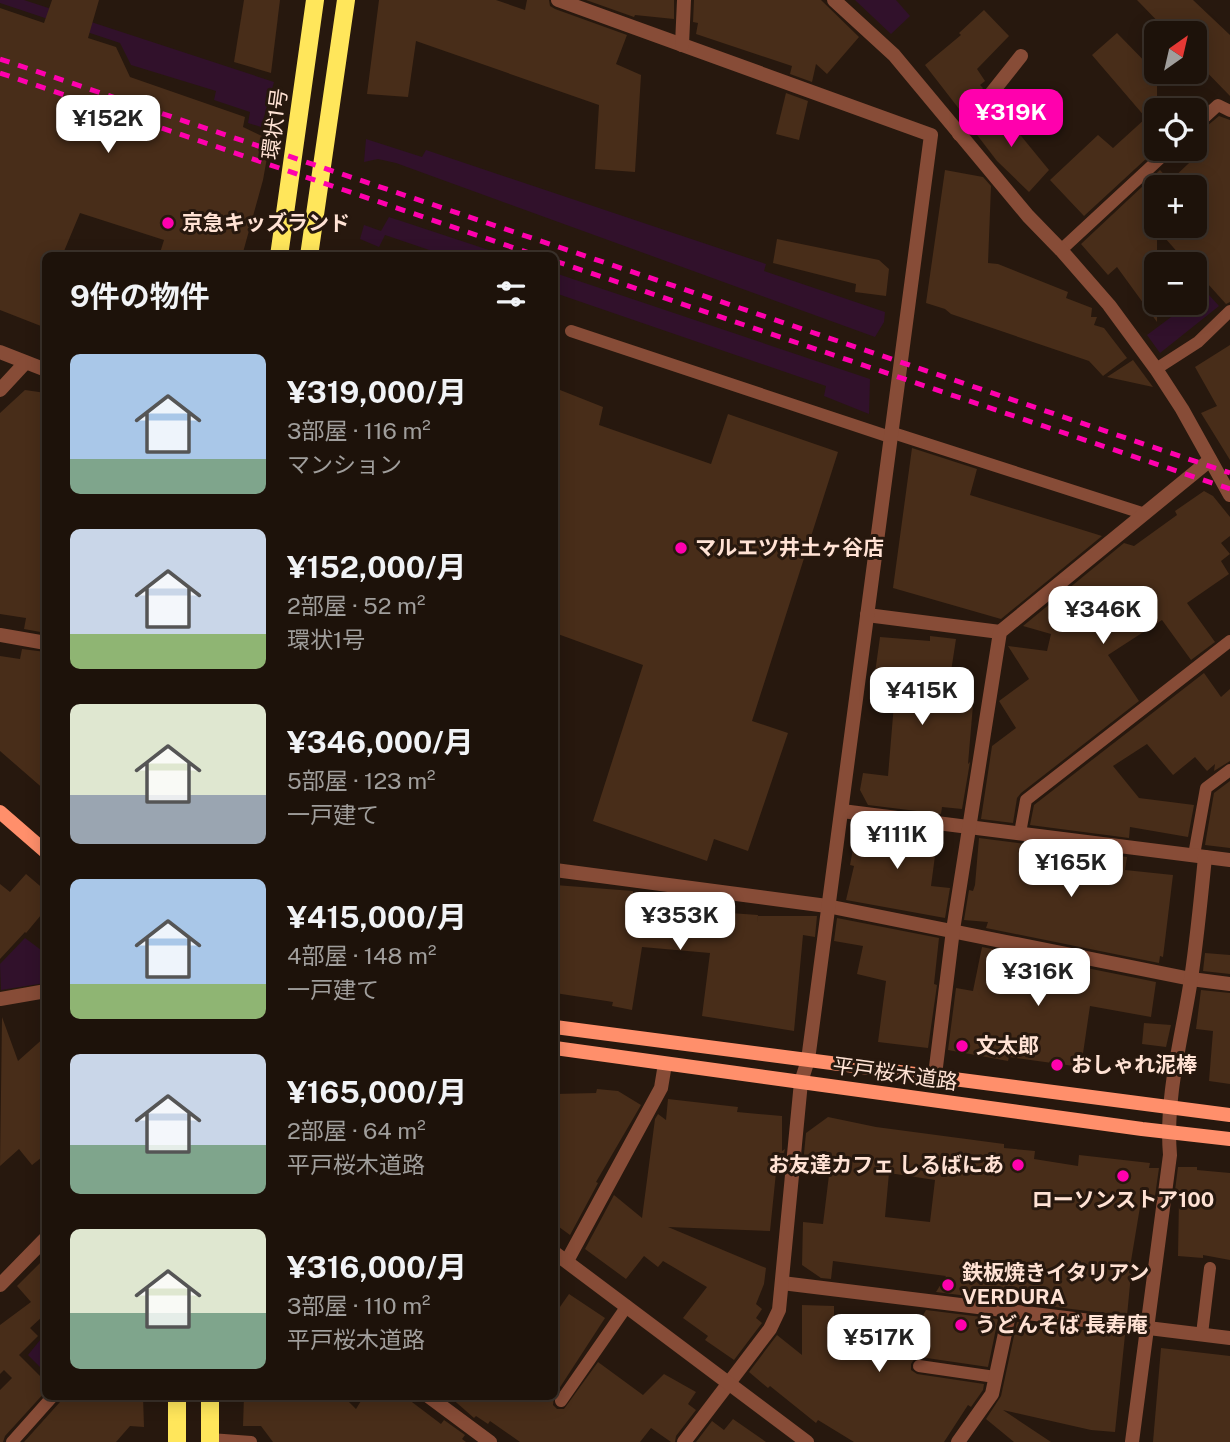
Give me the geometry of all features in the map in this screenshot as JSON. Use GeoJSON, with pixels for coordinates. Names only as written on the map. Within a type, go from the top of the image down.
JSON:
{"type":"FeatureCollection","features":[{"type":"Feature","properties":{"kind":"main road","name":"環状1号"},"geometry":{"type":"LineString","coordinates":[[280,252],[316,0]]}},
{"type":"Feature","properties":{"kind":"main road"},"geometry":{"type":"LineString","coordinates":[[310,252],[346,0]]}},
{"type":"Feature","properties":{"kind":"main road"},"geometry":{"type":"LineString","coordinates":[[0,812],[42,849]]}},
{"type":"Feature","properties":{"kind":"main road","name":"平戸桜木道路"},"geometry":{"type":"LineString","coordinates":[[558,1027],[1230,1115]]}},
{"type":"Feature","properties":{"kind":"main road","name":"平戸桜木道路"},"geometry":{"type":"LineString","coordinates":[[558,1048],[1230,1139]]}},
{"type":"Feature","properties":{"kind":"main road"},"geometry":{"type":"LineString","coordinates":[[177,1400],[177,1442]]}},
{"type":"Feature","properties":{"kind":"main road"},"geometry":{"type":"LineString","coordinates":[[210,1400],[210,1440]]}},
{"type":"Feature","properties":{"kind":"street"},"geometry":{"type":"LineString","coordinates":[[558,0],[931,135],[955,128],[1021,55]]}},
{"type":"Feature","properties":{"kind":"street"},"geometry":{"type":"LineString","coordinates":[[682,45],[684,0]]}},
{"type":"Feature","properties":{"kind":"street"},"geometry":{"type":"LineString","coordinates":[[834,0],[894,55],[1028,216],[1109,305],[1156,369],[1210,460],[1225,474],[1230,495]]}},
{"type":"Feature","properties":{"kind":"street"},"geometry":{"type":"LineString","coordinates":[[684,1442],[770,1329],[779,1310],[801,1082],[808,1060],[931,135]]}},
{"type":"Feature","properties":{"kind":"street"},"geometry":{"type":"LineString","coordinates":[[0,352],[42,369]]}},
{"type":"Feature","properties":{"kind":"street"},"geometry":{"type":"LineString","coordinates":[[0,390],[24,363]]}},
{"type":"Feature","properties":{"kind":"street"},"geometry":{"type":"LineString","coordinates":[[935,1075],[968,827],[1000,632],[1210,460]]}},
{"type":"Feature","properties":{"kind":"street"},"geometry":{"type":"LineString","coordinates":[[867,615],[1000,632]]}},
{"type":"Feature","properties":{"kind":"street"},"geometry":{"type":"LineString","coordinates":[[0,635],[42,642]]}},
{"type":"Feature","properties":{"kind":"street"},"geometry":{"type":"LineString","coordinates":[[842,811],[1230,860]]}},
{"type":"Feature","properties":{"kind":"street"},"geometry":{"type":"LineString","coordinates":[[1132,1442],[1170,1155],[1170,1109],[1191,979],[1200,856]]}},
{"type":"Feature","properties":{"kind":"street"},"geometry":{"type":"LineString","coordinates":[[558,870],[827,906],[1191,979],[1230,984]]}},
{"type":"Feature","properties":{"kind":"street"},"geometry":{"type":"LineString","coordinates":[[0,999],[42,992]]}},
{"type":"Feature","properties":{"kind":"street"},"geometry":{"type":"LineString","coordinates":[[665,1064],[661,1088],[561,1257],[807,1442]]}},
{"type":"Feature","properties":{"kind":"street"},"geometry":{"type":"LineString","coordinates":[[0,1285],[42,1242]]}},
{"type":"Feature","properties":{"kind":"street"},"geometry":{"type":"LineString","coordinates":[[782,1283],[1230,1338]]}},
{"type":"Feature","properties":{"kind":"street"},"geometry":{"type":"LineString","coordinates":[[958,1442],[992,1395],[1010,1310]]}},
{"type":"Feature","properties":{"kind":"street"},"geometry":{"type":"LineString","coordinates":[[433,1400],[490,1442]]}},
{"type":"Feature","properties":{"kind":"lane"},"geometry":{"type":"LineString","coordinates":[[1207,115],[1218,105],[1230,111]]}},
{"type":"Feature","properties":{"kind":"lane"},"geometry":{"type":"LineString","coordinates":[[1061,250],[1157,161]]}},
{"type":"Feature","properties":{"kind":"lane"},"geometry":{"type":"LineString","coordinates":[[1156,369],[1198,342],[1230,311]]}},
{"type":"Feature","properties":{"kind":"lane"},"geometry":{"type":"LineString","coordinates":[[571,331],[890,435],[1145,514]]}},
{"type":"Feature","properties":{"kind":"lane"},"geometry":{"type":"LineString","coordinates":[[1020,833],[1026,800],[1230,641]]}},
{"type":"Feature","properties":{"kind":"lane"},"geometry":{"type":"LineString","coordinates":[[1200,856],[1206,788],[1230,770]]}},
{"type":"Feature","properties":{"kind":"lane"},"geometry":{"type":"LineString","coordinates":[[1202,1334],[1210,1268]]}},
{"type":"Feature","properties":{"kind":"lane"},"geometry":{"type":"LineString","coordinates":[[561,1401],[627,1306]]}},
{"type":"Feature","properties":{"kind":"lane"},"geometry":{"type":"LineString","coordinates":[[919,1366],[996,1377]]}},
{"type":"Feature","properties":{"kind":"lane"},"geometry":{"type":"LineString","coordinates":[[12,1442],[49,1400]]}},
{"type":"Feature","properties":{"kind":"lane"},"geometry":{"type":"LineString","coordinates":[[210,1440],[251,1442]]}},
{"type":"Feature","properties":{"kind":"shaded area"},"geometry":{"type":"Polygon","coordinates":[[[0,0],[24,0],[274,82],[261,127],[248,123],[250,112],[214,100],[216,91],[131,65],[120,43],[0,3],[0,0]]]}},
{"type":"Feature","properties":{"kind":"shaded area"},"geometry":{"type":"Polygon","coordinates":[[[855,0],[896,0],[910,16],[891,34],[855,0]]]}},
{"type":"Feature","properties":{"kind":"shaded area"},"geometry":{"type":"Polygon","coordinates":[[[366,139],[422,157],[426,150],[766,264],[764,271],[885,312],[884,322],[875,337],[396,163],[378,159],[364,162],[366,139]]]}},
{"type":"Feature","properties":{"kind":"shaded area"},"geometry":{"type":"Polygon","coordinates":[[[389,217],[495,252],[435,252],[385,235],[379,247],[360,239],[364,225],[381,231],[389,217]]]}},
{"type":"Feature","properties":{"kind":"shaded area"},"geometry":{"type":"Polygon","coordinates":[[[558,274],[870,379],[869,414],[824,396],[826,386],[558,294],[558,274]]]}},
{"type":"Feature","properties":{"kind":"shaded area"},"geometry":{"type":"Polygon","coordinates":[[[1207,293],[1219,306],[1160,353],[1147,335],[1174,315],[1207,315],[1207,293]]]}},
{"type":"Feature","properties":{"kind":"shaded area"},"geometry":{"type":"Polygon","coordinates":[[[25,938],[42,951],[42,983],[1,990],[0,964],[25,938]]]}},
{"type":"Feature","properties":{"kind":"shaded area"},"geometry":{"type":"Polygon","coordinates":[[[42,1338],[42,1369],[28,1355],[42,1338]]]}},
{"type":"Feature","properties":{"kind":"building"},"geometry":{"type":"Polygon","coordinates":[[[52,0],[99,0],[88,38],[116,47],[130,77],[245,117],[243,127],[266,138],[262,150],[268,152],[263,180],[243,252],[160,252],[164,240],[80,213],[64,252],[42,252],[42,326],[0,310],[0,8],[44,23],[52,0]]]}},
{"type":"Feature","properties":{"kind":"building"},"geometry":{"type":"Polygon","coordinates":[[[244,0],[280,0],[271,73],[234,62],[244,0]]]}},
{"type":"Feature","properties":{"kind":"building"},"geometry":{"type":"Polygon","coordinates":[[[379,0],[496,0],[525,10],[527,0],[549,0],[550,6],[555,9],[627,35],[616,64],[641,75],[635,172],[595,169],[599,105],[416,41],[408,97],[367,94],[379,0]]]}},
{"type":"Feature","properties":{"kind":"building"},"geometry":{"type":"Polygon","coordinates":[[[586,0],[674,0],[674,19],[634,17],[586,0]]]}},
{"type":"Feature","properties":{"kind":"building"},"geometry":{"type":"Polygon","coordinates":[[[694,0],[821,0],[859,37],[827,74],[816,64],[812,82],[790,74],[792,66],[696,34],[698,23],[693,22],[694,0]]]}},
{"type":"Feature","properties":{"kind":"building"},"geometry":{"type":"Polygon","coordinates":[[[1137,0],[1193,0],[1230,35],[1230,96],[1208,73],[1208,21],[1157,21],[1137,0]]]}},
{"type":"Feature","properties":{"kind":"building"},"geometry":{"type":"Polygon","coordinates":[[[984,10],[1009,36],[977,69],[985,81],[980,85],[983,88],[963,114],[925,65],[961,35],[959,33],[984,10]]]}},
{"type":"Feature","properties":{"kind":"building"},"geometry":{"type":"Polygon","coordinates":[[[1117,33],[1144,61],[1144,84],[1157,84],[1157,98],[1144,98],[1144,116],[1092,55],[1117,33]]]}},
{"type":"Feature","properties":{"kind":"building"},"geometry":{"type":"Polygon","coordinates":[[[786,93],[808,101],[799,140],[776,134],[786,93]]]}},
{"type":"Feature","properties":{"kind":"building"},"geometry":{"type":"Polygon","coordinates":[[[995,104],[1049,170],[1029,192],[997,161],[974,131],[995,104]]]}},
{"type":"Feature","properties":{"kind":"building"},"geometry":{"type":"Polygon","coordinates":[[[1219,116],[1230,120],[1230,302],[1226,304],[1207,285],[1207,252],[1177,252],[1165,238],[1207,238],[1207,175],[1176,175],[1191,161],[1207,161],[1207,126],[1219,116]]]}},
{"type":"Feature","properties":{"kind":"building"},"geometry":{"type":"Polygon","coordinates":[[[1144,120],[1144,161],[1084,216],[1050,180],[1098,135],[1113,148],[1144,120]]]}},
{"type":"Feature","properties":{"kind":"building"},"geometry":{"type":"Polygon","coordinates":[[[945,170],[983,177],[991,186],[988,263],[998,264],[1068,292],[1066,298],[1092,308],[1091,317],[1097,317],[1094,325],[1104,328],[1127,358],[1103,376],[1089,361],[926,303],[945,170]]]}},
{"type":"Feature","properties":{"kind":"building"},"geometry":{"type":"Polygon","coordinates":[[[1144,185],[1144,238],[1157,238],[1157,252],[1144,252],[1144,304],[1117,267],[1108,275],[1081,244],[1144,185]]]}},
{"type":"Feature","properties":{"kind":"building"},"geometry":{"type":"Polygon","coordinates":[[[777,239],[879,260],[889,269],[886,296],[855,292],[856,284],[773,263],[777,239]]]}},
{"type":"Feature","properties":{"kind":"building"},"geometry":{"type":"Polygon","coordinates":[[[1230,345],[1230,460],[1201,413],[1217,406],[1195,367],[1230,345]]]}},
{"type":"Feature","properties":{"kind":"building"},"geometry":{"type":"Polygon","coordinates":[[[1133,360],[1153,387],[1107,377],[1133,360]]]}},
{"type":"Feature","properties":{"kind":"building","name":"マルエツ井土ヶ谷店"},"geometry":{"type":"Polygon","coordinates":[[[558,389],[603,407],[599,425],[711,464],[728,414],[838,452],[752,721],[788,733],[748,851],[714,839],[707,861],[593,821],[643,665],[558,634],[558,389]]]}},
{"type":"Feature","properties":{"kind":"building"},"geometry":{"type":"Polygon","coordinates":[[[25,390],[42,392],[42,632],[24,629],[26,618],[0,614],[0,413],[25,390]]]}},
{"type":"Feature","properties":{"kind":"building"},"geometry":{"type":"Polygon","coordinates":[[[912,448],[977,469],[970,495],[1102,536],[1001,619],[893,588],[912,448]]]}},
{"type":"Feature","properties":{"kind":"building"},"geometry":{"type":"Polygon","coordinates":[[[1204,491],[1213,496],[1230,517],[1230,536],[1221,543],[1230,554],[1221,561],[1229,574],[1187,603],[1215,642],[1191,660],[1162,620],[1108,655],[1139,701],[1021,793],[1017,798],[1013,823],[981,819],[992,746],[1016,728],[999,701],[1029,679],[1008,646],[1047,651],[1051,634],[1023,626],[1124,543],[1134,546],[1177,515],[1175,511],[1204,491]]]}},
{"type":"Feature","properties":{"kind":"building"},"geometry":{"type":"Polygon","coordinates":[[[930,636],[956,639],[950,678],[957,679],[957,690],[974,693],[968,764],[970,762],[962,809],[942,807],[941,814],[868,805],[860,790],[863,773],[888,776],[894,704],[871,702],[880,637],[930,641],[930,636]]]}},
{"type":"Feature","properties":{"kind":"building"},"geometry":{"type":"Polygon","coordinates":[[[22,649],[42,652],[42,788],[0,751],[0,656],[20,659],[22,649]]]}},
{"type":"Feature","properties":{"kind":"building"},"geometry":{"type":"Polygon","coordinates":[[[1204,673],[1221,697],[1230,689],[1230,761],[1214,771],[1215,764],[1207,771],[1195,757],[1173,775],[1147,744],[1113,766],[1139,798],[1194,805],[1188,837],[1130,827],[1129,838],[1030,825],[1034,805],[1204,673]]]}},
{"type":"Feature","properties":{"kind":"building"},"geometry":{"type":"Polygon","coordinates":[[[1230,781],[1230,848],[1205,845],[1214,793],[1230,781]]]}},
{"type":"Feature","properties":{"kind":"building"},"geometry":{"type":"Polygon","coordinates":[[[879,825],[938,833],[931,886],[950,888],[945,918],[846,900],[854,866],[850,865],[857,827],[881,830],[879,825]]]}},
{"type":"Feature","properties":{"kind":"building"},"geometry":{"type":"Polygon","coordinates":[[[979,838],[1127,857],[1125,870],[1173,875],[1163,957],[1160,956],[1159,963],[986,928],[988,922],[964,920],[969,890],[973,891],[975,885],[979,838]]]}},
{"type":"Feature","properties":{"kind":"building"},"geometry":{"type":"Polygon","coordinates":[[[26,874],[42,888],[42,914],[0,959],[0,884],[10,892],[26,874]]]}},
{"type":"Feature","properties":{"kind":"building"},"geometry":{"type":"Polygon","coordinates":[[[558,885],[633,891],[633,898],[703,904],[702,911],[758,915],[757,924],[758,916],[817,916],[815,937],[803,935],[794,1031],[702,1016],[710,953],[642,947],[632,1010],[612,1006],[613,1002],[558,993],[558,885]]]}},
{"type":"Feature","properties":{"kind":"building"},"geometry":{"type":"Polygon","coordinates":[[[837,918],[939,938],[934,984],[937,985],[928,1048],[878,1042],[886,981],[857,974],[863,946],[834,941],[837,918]]]}},
{"type":"Feature","properties":{"kind":"building"},"geometry":{"type":"Polygon","coordinates":[[[982,947],[1156,982],[1151,1017],[1090,1006],[1081,1067],[1009,1057],[1008,1061],[948,1050],[956,988],[973,991],[982,947]]]}},
{"type":"Feature","properties":{"kind":"building"},"geometry":{"type":"Polygon","coordinates":[[[1205,953],[1230,955],[1230,974],[1203,971],[1205,953]]]}},
{"type":"Feature","properties":{"kind":"building"},"geometry":{"type":"Polygon","coordinates":[[[1201,990],[1230,993],[1230,1084],[1209,1081],[1213,1031],[1196,1029],[1201,990]]]}},
{"type":"Feature","properties":{"kind":"building"},"geometry":{"type":"Polygon","coordinates":[[[2,1017],[18,1061],[42,1040],[42,1157],[32,1165],[19,1149],[0,1166],[2,1017]]]}},
{"type":"Feature","properties":{"kind":"building"},"geometry":{"type":"Polygon","coordinates":[[[1144,1023],[1171,1025],[1166,1047],[1142,1044],[1144,1023]]]}},
{"type":"Feature","properties":{"kind":"building"},"geometry":{"type":"Polygon","coordinates":[[[597,1089],[618,1091],[641,1105],[596,1182],[598,1183],[570,1235],[558,1226],[558,1094],[596,1093],[597,1089]]]}},
{"type":"Feature","properties":{"kind":"building"},"geometry":{"type":"Polygon","coordinates":[[[668,1099],[738,1107],[737,1112],[782,1116],[782,1151],[785,1149],[784,1153],[778,1153],[770,1231],[668,1227],[766,1268],[764,1284],[756,1304],[762,1309],[756,1318],[762,1323],[734,1360],[705,1340],[708,1336],[683,1318],[707,1287],[663,1261],[658,1267],[644,1256],[626,1279],[585,1249],[614,1195],[642,1218],[655,1119],[658,1114],[666,1120],[668,1099]]]}},
{"type":"Feature","properties":{"kind":"building"},"geometry":{"type":"Polygon","coordinates":[[[828,1117],[876,1127],[1004,1144],[1004,1148],[1035,1151],[1034,1159],[1078,1166],[1079,1155],[1150,1163],[1149,1168],[1159,1168],[1155,1196],[1142,1195],[1129,1273],[1127,1316],[936,1292],[946,1276],[833,1261],[831,1279],[821,1278],[802,1265],[803,1222],[823,1224],[829,1175],[803,1173],[806,1133],[828,1117]],[[889,1173],[885,1217],[930,1222],[935,1180],[889,1173]]]}},
{"type":"Feature","properties":{"kind":"building"},"geometry":{"type":"Polygon","coordinates":[[[1178,1167],[1197,1167],[1197,1170],[1230,1173],[1230,1260],[1203,1255],[1203,1258],[1178,1256],[1179,1199],[1174,1198],[1178,1167]]]}},
{"type":"Feature","properties":{"kind":"building"},"geometry":{"type":"Polygon","coordinates":[[[42,1261],[42,1317],[30,1328],[38,1336],[19,1355],[42,1378],[42,1395],[5,1436],[3,1442],[0,1442],[0,1390],[12,1378],[4,1370],[0,1374],[0,1325],[31,1302],[17,1286],[42,1261]]]}},
{"type":"Feature","properties":{"kind":"building"},"geometry":{"type":"Polygon","coordinates":[[[569,1294],[605,1318],[558,1390],[558,1310],[569,1294]]]}},
{"type":"Feature","properties":{"kind":"building"},"geometry":{"type":"Polygon","coordinates":[[[802,1305],[834,1306],[834,1325],[891,1332],[893,1315],[921,1319],[926,1310],[998,1319],[988,1367],[920,1357],[915,1358],[911,1364],[911,1370],[917,1374],[984,1384],[983,1390],[971,1407],[968,1405],[944,1442],[854,1442],[818,1420],[816,1423],[749,1372],[777,1335],[802,1355],[802,1305]]]}},
{"type":"Feature","properties":{"kind":"building"},"geometry":{"type":"Polygon","coordinates":[[[1017,1322],[1125,1335],[1115,1432],[1091,1430],[1003,1410],[1051,1442],[1014,1442],[986,1419],[1001,1396],[1017,1322]]]}},
{"type":"Feature","properties":{"kind":"building"},"geometry":{"type":"Polygon","coordinates":[[[1161,1348],[1230,1356],[1230,1442],[1153,1442],[1161,1348]]]}},
{"type":"Feature","properties":{"kind":"building"},"geometry":{"type":"Polygon","coordinates":[[[598,1362],[643,1395],[664,1374],[696,1392],[688,1404],[696,1410],[676,1436],[675,1442],[651,1428],[640,1442],[520,1442],[490,1421],[488,1424],[476,1416],[474,1418],[454,1400],[554,1400],[553,1405],[557,1409],[564,1409],[598,1362]]]}},
{"type":"Feature","properties":{"kind":"building"},"geometry":{"type":"Polygon","coordinates":[[[143,1400],[144,1427],[130,1426],[116,1442],[24,1442],[60,1402],[143,1400]]]}},
{"type":"Feature","properties":{"kind":"building"},"geometry":{"type":"Polygon","coordinates":[[[244,1400],[347,1400],[356,1409],[362,1400],[409,1400],[441,1424],[444,1420],[465,1435],[462,1439],[466,1442],[273,1442],[261,1426],[243,1426],[244,1400]]]}},
{"type":"Feature","properties":{"kind":"building"},"geometry":{"type":"Polygon","coordinates":[[[733,1419],[766,1442],[696,1442],[712,1421],[724,1430],[733,1419]]]}},
{"type":"Feature","properties":{"kind":"railway"},"geometry":{"type":"LineString","coordinates":[[0,59],[1230,473]]}},
{"type":"Feature","properties":{"kind":"railway"},"geometry":{"type":"LineString","coordinates":[[0,73],[526,252]]}},
{"type":"Feature","properties":{"kind":"railway"},"geometry":{"type":"LineString","coordinates":[[558,262],[1230,489]]}},
{"type":"Feature","properties":{"kind":"place","name":"京急キッズランド"},"geometry":{"type":"Point","coordinates":[168,223]}},
{"type":"Feature","properties":{"kind":"place","name":"マルエツ井土ヶ谷店"},"geometry":{"type":"Point","coordinates":[681,548]}},
{"type":"Feature","properties":{"kind":"place","name":"文太郎"},"geometry":{"type":"Point","coordinates":[962,1046]}},
{"type":"Feature","properties":{"kind":"place","name":"おしゃれ泥棒"},"geometry":{"type":"Point","coordinates":[1057,1065]}},
{"type":"Feature","properties":{"kind":"place","name":"お友達カフェ しるばにあ"},"geometry":{"type":"Point","coordinates":[1018,1165]}},
{"type":"Feature","properties":{"kind":"place","name":"ローソンストア100"},"geometry":{"type":"Point","coordinates":[1123,1176]}},
{"type":"Feature","properties":{"kind":"place","name":"鉄板焼きイタリアン VERDURA"},"geometry":{"type":"Point","coordinates":[948,1285]}},
{"type":"Feature","properties":{"kind":"place","name":"うどんそば 長寿庵"},"geometry":{"type":"Point","coordinates":[961,1325]}}]}
